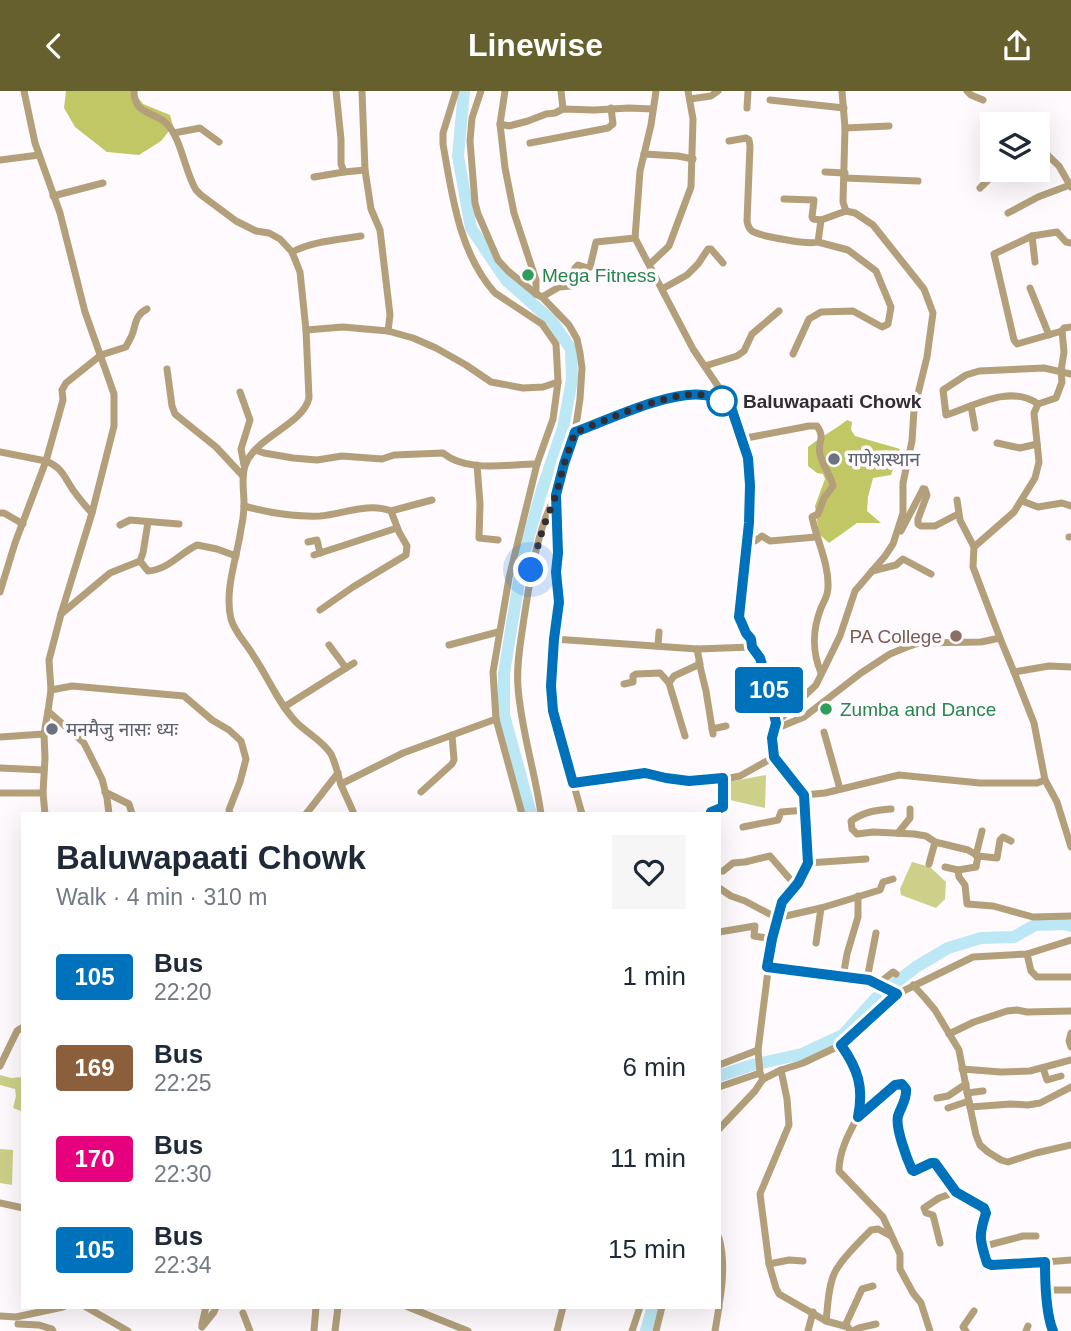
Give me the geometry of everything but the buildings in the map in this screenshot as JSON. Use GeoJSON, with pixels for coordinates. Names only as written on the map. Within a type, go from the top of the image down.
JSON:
{"type":"FeatureCollection","features":[{"type":"Feature","properties":{"kind":"street"},"geometry":{"type":"LineString","coordinates":[[24,91],[35,143],[60,213],[85,312],[114,394],[114,426],[49,660],[51,690],[44,734],[45,812]]}},
{"type":"Feature","properties":{"kind":"street"},"geometry":{"type":"LineString","coordinates":[[134,91],[136,102],[141,109],[166,122],[174,133],[193,185],[201,195],[236,221],[280,239],[292,252],[300,272],[309,398],[301,412],[250,455],[245,466],[244,506],[229,595],[231,619],[284,707],[297,723],[330,753],[353,812]]}},
{"type":"Feature","properties":{"kind":"street"},"geometry":{"type":"LineString","coordinates":[[336,91],[341,164],[344,172]]}},
{"type":"Feature","properties":{"kind":"street"},"geometry":{"type":"LineString","coordinates":[[362,91],[365,170],[371,209],[380,230],[390,315],[388,331]]}},
{"type":"Feature","properties":{"kind":"street"},"geometry":{"type":"LineString","coordinates":[[456,91],[443,133],[443,144],[460,226],[474,261],[490,288],[542,324],[556,344],[558,383],[553,419],[537,464],[509,578],[493,672],[496,719],[521,812]]}},
{"type":"Feature","properties":{"kind":"street"},"geometry":{"type":"LineString","coordinates":[[481,91],[472,118],[470,141],[478,214],[498,260],[569,325],[580,352],[582,368],[575,432],[531,570],[517,663],[523,723],[541,812]]}},
{"type":"Feature","properties":{"kind":"street"},"geometry":{"type":"LineString","coordinates":[[505,91],[500,124],[505,167],[514,213],[539,296]]}},
{"type":"Feature","properties":{"kind":"street"},"geometry":{"type":"LineString","coordinates":[[561,91],[563,109]]}},
{"type":"Feature","properties":{"kind":"street"},"geometry":{"type":"LineString","coordinates":[[656,91],[640,171],[635,238],[693,349],[730,404],[748,458],[751,506],[739,617],[763,668],[776,726],[772,744],[774,757],[804,795],[805,810],[808,863],[796,886],[782,902],[767,967],[759,1053],[761,1076],[755,1091],[721,1127]]}},
{"type":"Feature","properties":{"kind":"street"},"geometry":{"type":"LineString","coordinates":[[650,264],[669,246],[691,187],[693,119],[689,95],[711,96],[718,91]]}},
{"type":"Feature","properties":{"kind":"street"},"geometry":{"type":"LineString","coordinates":[[747,108],[748,91]]}},
{"type":"Feature","properties":{"kind":"street"},"geometry":{"type":"LineString","coordinates":[[842,91],[845,128],[843,202],[846,211]]}},
{"type":"Feature","properties":{"kind":"street"},"geometry":{"type":"LineString","coordinates":[[967,91],[983,100]]}},
{"type":"Feature","properties":{"kind":"street"},"geometry":{"type":"LineString","coordinates":[[770,100],[844,108]]}},
{"type":"Feature","properties":{"kind":"street"},"geometry":{"type":"LineString","coordinates":[[500,124],[509,126],[563,109],[653,109]]}},
{"type":"Feature","properties":{"kind":"street"},"geometry":{"type":"LineString","coordinates":[[530,143],[608,128],[613,124],[611,109]]}},
{"type":"Feature","properties":{"kind":"street"},"geometry":{"type":"LineString","coordinates":[[845,128],[889,126]]}},
{"type":"Feature","properties":{"kind":"street"},"geometry":{"type":"LineString","coordinates":[[174,133],[200,128],[219,142]]}},
{"type":"Feature","properties":{"kind":"street"},"geometry":{"type":"LineString","coordinates":[[729,141],[746,138],[750,146],[749,228],[753,232],[783,239],[818,242],[848,250],[876,271],[891,307],[888,324],[881,327],[853,311],[821,312],[809,319],[793,354]]}},
{"type":"Feature","properties":{"kind":"street"},"geometry":{"type":"LineString","coordinates":[[644,154],[693,159]]}},
{"type":"Feature","properties":{"kind":"street"},"geometry":{"type":"LineString","coordinates":[[1008,213],[1038,197],[1070,186],[1050,154]]}},
{"type":"Feature","properties":{"kind":"street"},"geometry":{"type":"LineString","coordinates":[[0,160],[39,155]]}},
{"type":"Feature","properties":{"kind":"street"},"geometry":{"type":"LineString","coordinates":[[314,177],[365,170]]}},
{"type":"Feature","properties":{"kind":"street"},"geometry":{"type":"LineString","coordinates":[[825,172],[918,181]]}},
{"type":"Feature","properties":{"kind":"street"},"geometry":{"type":"LineString","coordinates":[[980,188],[986,182]]}},
{"type":"Feature","properties":{"kind":"street"},"geometry":{"type":"LineString","coordinates":[[53,195],[103,183]]}},
{"type":"Feature","properties":{"kind":"street"},"geometry":{"type":"LineString","coordinates":[[784,199],[814,200],[813,219],[821,220],[846,211],[855,213],[873,225],[924,289],[930,302],[933,313],[927,357],[914,410],[912,441],[903,483],[903,513],[893,544]]}},
{"type":"Feature","properties":{"kind":"street"},"geometry":{"type":"LineString","coordinates":[[818,242],[821,220]]}},
{"type":"Feature","properties":{"kind":"street"},"geometry":{"type":"LineString","coordinates":[[1071,243],[1066,242],[1057,232],[1032,236],[994,254],[1017,344],[1071,327]]}},
{"type":"Feature","properties":{"kind":"street"},"geometry":{"type":"LineString","coordinates":[[292,252],[313,244],[361,236]]}},
{"type":"Feature","properties":{"kind":"street"},"geometry":{"type":"LineString","coordinates":[[1032,236],[1035,262]]}},
{"type":"Feature","properties":{"kind":"street"},"geometry":{"type":"LineString","coordinates":[[539,296],[559,287],[571,286],[575,268],[578,265],[590,267],[596,242],[635,238]]}},
{"type":"Feature","properties":{"kind":"street"},"geometry":{"type":"LineString","coordinates":[[662,289],[687,275],[708,249],[723,263]]}},
{"type":"Feature","properties":{"kind":"street"},"geometry":{"type":"LineString","coordinates":[[1030,288],[1049,335]]}},
{"type":"Feature","properties":{"kind":"street"},"geometry":{"type":"LineString","coordinates":[[0,592],[46,461],[63,400],[62,390],[66,383],[101,355],[126,347],[136,318],[142,310],[147,309]]}},
{"type":"Feature","properties":{"kind":"street"},"geometry":{"type":"LineString","coordinates":[[705,366],[737,356],[744,351],[752,334],[779,311]]}},
{"type":"Feature","properties":{"kind":"street"},"geometry":{"type":"LineString","coordinates":[[306,330],[342,327],[388,331],[436,348],[491,382],[523,388],[558,383]]}},
{"type":"Feature","properties":{"kind":"street"},"geometry":{"type":"LineString","coordinates":[[974,547],[1014,512],[1035,478],[1038,462],[1034,413],[1038,404],[1056,398],[1062,382],[1061,371],[1068,353],[1062,331]]}},
{"type":"Feature","properties":{"kind":"street"},"geometry":{"type":"LineString","coordinates":[[1038,404],[1032,399],[1015,396],[995,397],[946,415],[943,390],[965,375],[979,371],[1044,368],[1071,375]]}},
{"type":"Feature","properties":{"kind":"street"},"geometry":{"type":"LineString","coordinates":[[167,369],[175,414],[216,447],[243,476]]}},
{"type":"Feature","properties":{"kind":"street"},"geometry":{"type":"LineString","coordinates":[[240,392],[250,420],[241,449],[245,466]]}},
{"type":"Feature","properties":{"kind":"street"},"geometry":{"type":"LineString","coordinates":[[575,432],[658,401],[688,395],[705,395],[730,404]]}},
{"type":"Feature","properties":{"kind":"street"},"geometry":{"type":"LineString","coordinates":[[971,406],[975,428]]}},
{"type":"Feature","properties":{"kind":"street"},"geometry":{"type":"LineString","coordinates":[[741,439],[809,426],[817,426],[822,437],[819,453],[833,486],[824,498],[818,514],[812,517],[816,537],[825,558],[828,586],[814,633],[814,653],[821,673]]}},
{"type":"Feature","properties":{"kind":"street"},"geometry":{"type":"LineString","coordinates":[[997,443],[1020,448],[1037,444]]}},
{"type":"Feature","properties":{"kind":"street"},"geometry":{"type":"LineString","coordinates":[[256,450],[317,460],[342,456],[382,459],[394,455],[443,453],[450,459],[477,465],[537,464]]}},
{"type":"Feature","properties":{"kind":"street"},"geometry":{"type":"LineString","coordinates":[[0,452],[55,464],[92,513]]}},
{"type":"Feature","properties":{"kind":"street"},"geometry":{"type":"LineString","coordinates":[[477,465],[479,538],[498,540]]}},
{"type":"Feature","properties":{"kind":"street"},"geometry":{"type":"LineString","coordinates":[[776,726],[816,685],[840,636],[855,591],[885,557],[923,489],[927,495],[918,524],[934,526],[958,514]]}},
{"type":"Feature","properties":{"kind":"street"},"geometry":{"type":"LineString","coordinates":[[556,495],[556,572],[559,602],[551,686],[553,711],[581,812]]}},
{"type":"Feature","properties":{"kind":"street"},"geometry":{"type":"LineString","coordinates":[[957,499],[958,514],[974,547],[972,567],[1034,723],[1045,780],[1057,802],[1071,847]]}},
{"type":"Feature","properties":{"kind":"street"},"geometry":{"type":"LineString","coordinates":[[244,506],[294,516],[323,516],[371,508],[391,511],[432,500]]}},
{"type":"Feature","properties":{"kind":"street"},"geometry":{"type":"LineString","coordinates":[[1022,501],[1038,507],[1062,503],[1071,506]]}},
{"type":"Feature","properties":{"kind":"street"},"geometry":{"type":"LineString","coordinates":[[320,610],[406,555],[407,546],[391,511]]}},
{"type":"Feature","properties":{"kind":"street"},"geometry":{"type":"LineString","coordinates":[[0,513],[23,524]]}},
{"type":"Feature","properties":{"kind":"street"},"geometry":{"type":"LineString","coordinates":[[120,525],[130,520],[179,524]]}},
{"type":"Feature","properties":{"kind":"street"},"geometry":{"type":"LineString","coordinates":[[61,614],[110,573],[140,561],[148,522]]}},
{"type":"Feature","properties":{"kind":"street"},"geometry":{"type":"LineString","coordinates":[[308,542],[317,540],[317,554],[397,527]]}},
{"type":"Feature","properties":{"kind":"street"},"geometry":{"type":"LineString","coordinates":[[748,540],[755,541],[762,536],[770,541],[816,537]]}},
{"type":"Feature","properties":{"kind":"street"},"geometry":{"type":"LineString","coordinates":[[140,561],[149,571],[156,571],[197,545],[236,556]]}},
{"type":"Feature","properties":{"kind":"street"},"geometry":{"type":"LineString","coordinates":[[871,571],[896,565],[903,559],[931,574]]}},
{"type":"Feature","properties":{"kind":"street"},"geometry":{"type":"LineString","coordinates":[[449,645],[498,632]]}},
{"type":"Feature","properties":{"kind":"street"},"geometry":{"type":"LineString","coordinates":[[658,646],[659,632]]}},
{"type":"Feature","properties":{"kind":"street"},"geometry":{"type":"LineString","coordinates":[[776,726],[804,717],[861,673],[906,647],[919,643],[981,642],[1000,638]]}},
{"type":"Feature","properties":{"kind":"street"},"geometry":{"type":"LineString","coordinates":[[554,639],[697,649],[752,647]]}},
{"type":"Feature","properties":{"kind":"street"},"geometry":{"type":"LineString","coordinates":[[329,645],[346,668]]}},
{"type":"Feature","properties":{"kind":"street"},"geometry":{"type":"LineString","coordinates":[[697,649],[712,731],[726,726]]}},
{"type":"Feature","properties":{"kind":"street"},"geometry":{"type":"LineString","coordinates":[[669,683],[674,676],[700,664],[699,661]]}},
{"type":"Feature","properties":{"kind":"street"},"geometry":{"type":"LineString","coordinates":[[284,707],[354,663]]}},
{"type":"Feature","properties":{"kind":"street"},"geometry":{"type":"LineString","coordinates":[[1014,672],[1049,666],[1071,667]]}},
{"type":"Feature","properties":{"kind":"street"},"geometry":{"type":"LineString","coordinates":[[624,684],[633,682],[633,676],[636,674],[660,673],[669,683],[685,736]]}},
{"type":"Feature","properties":{"kind":"street"},"geometry":{"type":"LineString","coordinates":[[51,690],[72,687],[184,696],[193,702],[241,741],[246,759],[230,812]]}},
{"type":"Feature","properties":{"kind":"street"},"geometry":{"type":"LineString","coordinates":[[48,711],[84,743],[102,779],[109,812]]}},
{"type":"Feature","properties":{"kind":"street"},"geometry":{"type":"LineString","coordinates":[[341,784],[403,753],[496,719]]}},
{"type":"Feature","properties":{"kind":"street"},"geometry":{"type":"LineString","coordinates":[[824,732],[840,789]]}},
{"type":"Feature","properties":{"kind":"street"},"geometry":{"type":"LineString","coordinates":[[0,737],[44,734]]}},
{"type":"Feature","properties":{"kind":"street"},"geometry":{"type":"LineString","coordinates":[[421,792],[452,764],[452,735]]}},
{"type":"Feature","properties":{"kind":"street"},"geometry":{"type":"LineString","coordinates":[[573,783],[645,773],[689,781],[723,778],[740,775],[774,757]]}},
{"type":"Feature","properties":{"kind":"street"},"geometry":{"type":"LineString","coordinates":[[0,768],[44,770]]}},
{"type":"Feature","properties":{"kind":"street"},"geometry":{"type":"LineString","coordinates":[[308,812],[338,773]]}},
{"type":"Feature","properties":{"kind":"street"},"geometry":{"type":"LineString","coordinates":[[804,795],[825,793],[899,775],[979,783],[1037,783],[1045,780]]}},
{"type":"Feature","properties":{"kind":"street"},"geometry":{"type":"LineString","coordinates":[[711,812],[723,807],[723,778]]}},
{"type":"Feature","properties":{"kind":"street"},"geometry":{"type":"LineString","coordinates":[[105,792],[129,804],[131,812]]}},
{"type":"Feature","properties":{"kind":"street"},"geometry":{"type":"LineString","coordinates":[[0,793],[43,793]]}},
{"type":"Feature","properties":{"kind":"street"},"geometry":{"type":"LineString","coordinates":[[891,809],[872,811],[856,818],[851,821],[852,829],[857,834],[873,832],[926,836],[934,842],[997,859],[1000,840],[1003,837],[1011,841]]}},
{"type":"Feature","properties":{"kind":"street"},"geometry":{"type":"LineString","coordinates":[[898,833],[910,818],[909,809]]}},
{"type":"Feature","properties":{"kind":"street"},"geometry":{"type":"LineString","coordinates":[[743,827],[778,820],[781,812],[805,810]]}},
{"type":"Feature","properties":{"kind":"street"},"geometry":{"type":"LineString","coordinates":[[944,867],[958,870],[976,867],[982,831]]}},
{"type":"Feature","properties":{"kind":"street"},"geometry":{"type":"LineString","coordinates":[[929,864],[934,842]]}},
{"type":"Feature","properties":{"kind":"street"},"geometry":{"type":"LineString","coordinates":[[723,871],[733,863],[752,861],[765,855],[769,856],[796,886]]}},
{"type":"Feature","properties":{"kind":"street"},"geometry":{"type":"LineString","coordinates":[[808,863],[866,859]]}},
{"type":"Feature","properties":{"kind":"street"},"geometry":{"type":"LineString","coordinates":[[958,870],[965,885],[967,904],[993,906],[1033,917],[1071,916]]}},
{"type":"Feature","properties":{"kind":"street"},"geometry":{"type":"LineString","coordinates":[[721,889],[777,918],[880,890],[883,882],[893,879]]}},
{"type":"Feature","properties":{"kind":"street"},"geometry":{"type":"LineString","coordinates":[[844,977],[847,954],[858,917],[858,896]]}},
{"type":"Feature","properties":{"kind":"street"},"geometry":{"type":"LineString","coordinates":[[816,943],[821,908]]}},
{"type":"Feature","properties":{"kind":"street"},"geometry":{"type":"LineString","coordinates":[[721,932],[755,926],[754,936],[772,939]]}},
{"type":"Feature","properties":{"kind":"street"},"geometry":{"type":"LineString","coordinates":[[869,980],[876,933]]}},
{"type":"Feature","properties":{"kind":"street"},"geometry":{"type":"LineString","coordinates":[[721,1086],[803,1063],[841,1045],[894,993],[973,957],[1027,954],[1071,940]]}},
{"type":"Feature","properties":{"kind":"street"},"geometry":{"type":"LineString","coordinates":[[1027,954],[1031,971],[1037,977],[1071,977]]}},
{"type":"Feature","properties":{"kind":"street"},"geometry":{"type":"LineString","coordinates":[[767,967],[869,980],[894,993]]}},
{"type":"Feature","properties":{"kind":"street"},"geometry":{"type":"LineString","coordinates":[[879,985],[893,972],[897,974]]}},
{"type":"Feature","properties":{"kind":"street"},"geometry":{"type":"LineString","coordinates":[[913,985],[935,1010],[959,1050],[980,1145],[1008,1162],[1071,1145]]}},
{"type":"Feature","properties":{"kind":"street"},"geometry":{"type":"LineString","coordinates":[[949,1034],[1007,1011],[1071,1011]]}},
{"type":"Feature","properties":{"kind":"street"},"geometry":{"type":"LineString","coordinates":[[0,1066],[17,1031],[21,1028]]}},
{"type":"Feature","properties":{"kind":"street"},"geometry":{"type":"LineString","coordinates":[[1071,1033],[1071,1047]]}},
{"type":"Feature","properties":{"kind":"street"},"geometry":{"type":"LineString","coordinates":[[841,1045],[853,1062],[861,1086],[858,1117]]}},
{"type":"Feature","properties":{"kind":"street"},"geometry":{"type":"LineString","coordinates":[[721,1064],[759,1053]]}},
{"type":"Feature","properties":{"kind":"street"},"geometry":{"type":"LineString","coordinates":[[962,1069],[1030,1071],[1071,1060]]}},
{"type":"Feature","properties":{"kind":"street"},"geometry":{"type":"LineString","coordinates":[[1043,1068],[1047,1080],[1061,1076]]}},
{"type":"Feature","properties":{"kind":"street"},"geometry":{"type":"LineString","coordinates":[[781,1070],[789,1125],[760,1194],[769,1264],[776,1288],[779,1293],[827,1321],[849,1329],[876,1324]]}},
{"type":"Feature","properties":{"kind":"street"},"geometry":{"type":"LineString","coordinates":[[930,1331],[921,1303],[900,1269],[900,1254],[883,1217],[839,1171],[850,1128],[858,1117],[895,1085],[902,1084],[906,1089],[906,1096],[897,1117],[903,1146],[912,1170],[935,1163],[956,1192],[984,1208],[986,1213],[979,1234],[987,1263],[992,1265],[1071,1260]]}},
{"type":"Feature","properties":{"kind":"street"},"geometry":{"type":"LineString","coordinates":[[948,1108],[969,1104],[1040,1103],[1071,1087]]}},
{"type":"Feature","properties":{"kind":"street"},"geometry":{"type":"LineString","coordinates":[[937,1098],[967,1088],[983,1091]]}},
{"type":"Feature","properties":{"kind":"street"},"geometry":{"type":"LineString","coordinates":[[940,1243],[933,1215],[926,1213],[924,1208],[939,1198],[956,1192]]}},
{"type":"Feature","properties":{"kind":"street"},"geometry":{"type":"LineString","coordinates":[[0,1203],[21,1208]]}},
{"type":"Feature","properties":{"kind":"street"},"geometry":{"type":"LineString","coordinates":[[827,1321],[834,1273],[841,1263],[871,1230],[878,1229],[891,1237]]}},
{"type":"Feature","properties":{"kind":"street"},"geometry":{"type":"LineString","coordinates":[[981,1247],[1023,1236],[1036,1236]]}},
{"type":"Feature","properties":{"kind":"street"},"geometry":{"type":"LineString","coordinates":[[721,1246],[721,1293]]}},
{"type":"Feature","properties":{"kind":"street"},"geometry":{"type":"LineString","coordinates":[[769,1264],[789,1260],[803,1261]]}},
{"type":"Feature","properties":{"kind":"street"},"geometry":{"type":"LineString","coordinates":[[1045,1262],[1046,1290],[1053,1331]]}},
{"type":"Feature","properties":{"kind":"street"},"geometry":{"type":"LineString","coordinates":[[849,1329],[862,1289],[873,1286]]}},
{"type":"Feature","properties":{"kind":"street"},"geometry":{"type":"LineString","coordinates":[[1046,1290],[1071,1290]]}},
{"type":"Feature","properties":{"kind":"street"},"geometry":{"type":"LineString","coordinates":[[18,1324],[58,1309]]}},
{"type":"Feature","properties":{"kind":"street"},"geometry":{"type":"LineString","coordinates":[[90,1309],[128,1331]]}},
{"type":"Feature","properties":{"kind":"street"},"geometry":{"type":"LineString","coordinates":[[201,1329],[206,1309]]}},
{"type":"Feature","properties":{"kind":"street"},"geometry":{"type":"LineString","coordinates":[[201,1329],[215,1309]]}},
{"type":"Feature","properties":{"kind":"street"},"geometry":{"type":"LineString","coordinates":[[314,1331],[316,1309]]}},
{"type":"Feature","properties":{"kind":"street"},"geometry":{"type":"LineString","coordinates":[[335,1331],[338,1309]]}},
{"type":"Feature","properties":{"kind":"street"},"geometry":{"type":"LineString","coordinates":[[413,1309],[468,1331]]}},
{"type":"Feature","properties":{"kind":"street"},"geometry":{"type":"LineString","coordinates":[[557,1331],[562,1309]]}},
{"type":"Feature","properties":{"kind":"street"},"geometry":{"type":"LineString","coordinates":[[632,1331],[639,1309]]}},
{"type":"Feature","properties":{"kind":"street"},"geometry":{"type":"LineString","coordinates":[[656,1331],[662,1309]]}},
{"type":"Feature","properties":{"kind":"street"},"geometry":{"type":"LineString","coordinates":[[715,1331],[719,1309]]}},
{"type":"Feature","properties":{"kind":"street"},"geometry":{"type":"LineString","coordinates":[[966,1331],[963,1327],[974,1311]]}},
{"type":"Feature","properties":{"kind":"street"},"geometry":{"type":"LineString","coordinates":[[808,1331],[813,1312]]}},
{"type":"Feature","properties":{"kind":"street"},"geometry":{"type":"LineString","coordinates":[[243,1313],[250,1331]]}},
{"type":"Feature","properties":{"kind":"street"},"geometry":{"type":"LineString","coordinates":[[0,1316],[18,1324],[39,1325],[53,1331]]}},
{"type":"Feature","properties":{"kind":"green space"},"geometry":{"type":"Polygon","coordinates":[[[66,91],[133,91],[143,104],[170,115],[173,126],[161,141],[139,155],[107,152],[75,127],[64,108],[66,91]]]}},
{"type":"Feature","properties":{"kind":"green space"},"geometry":{"type":"Polygon","coordinates":[[[847,420],[852,422],[851,430],[855,436],[900,449],[891,475],[873,478],[868,497],[867,511],[881,523],[857,523],[829,543],[819,534],[815,506],[825,479],[823,474],[808,466],[808,447],[847,420]]]}},
{"type":"Feature","properties":{"kind":"green space"},"geometry":{"type":"Polygon","coordinates":[[[766,775],[765,808],[730,800],[724,795],[723,783],[766,775]]]}},
{"type":"Feature","properties":{"kind":"green space"},"geometry":{"type":"Polygon","coordinates":[[[912,862],[930,867],[946,882],[945,899],[936,908],[901,895],[900,889],[912,862]]]}},
{"type":"Feature","properties":{"kind":"green space"},"geometry":{"type":"Polygon","coordinates":[[[0,1075],[21,1077],[21,1111],[13,1108],[15,1089],[0,1085],[0,1075]]]}},
{"type":"Feature","properties":{"kind":"green space"},"geometry":{"type":"Polygon","coordinates":[[[0,1149],[13,1150],[12,1185],[0,1183],[0,1149]]]}},
{"type":"Feature","properties":{"kind":"waterway"},"geometry":{"type":"LineString","coordinates":[[464,91],[458,156],[471,228],[506,280],[552,321],[571,349],[572,380],[563,428],[523,557],[504,673],[504,715],[530,812]]}},
{"type":"Feature","properties":{"kind":"waterway"},"geometry":{"type":"LineString","coordinates":[[721,1075],[802,1054],[843,1035],[876,998],[916,967],[948,948],[981,938],[1014,937],[1035,925],[1071,926]]}},
{"type":"Feature","properties":{"kind":"waterway"},"geometry":{"type":"LineString","coordinates":[[646,1331],[652,1309]]}},
{"type":"Feature","properties":{"kind":"bus line","name":"105"},"geometry":{"type":"LineString","coordinates":[[711,812],[723,807],[723,778],[689,781],[645,773],[573,783],[553,711],[551,686],[559,602],[556,572],[556,495],[575,432],[658,401],[688,395],[705,395],[730,404],[748,458],[751,506],[739,617],[751,639],[752,647],[760,658],[766,678],[776,723],[772,738],[774,757],[804,795],[808,863],[798,883],[782,902],[767,967],[869,980],[897,994],[841,1045],[853,1062],[861,1086],[858,1117],[895,1085],[902,1084],[906,1089],[906,1096],[897,1117],[903,1146],[912,1170],[935,1163],[956,1192],[984,1208],[986,1213],[979,1234],[987,1263],[1002,1265],[1045,1262],[1053,1331]]}},
{"type":"Feature","properties":{"kind":"place","name":"Mega Fitness"},"geometry":{"type":"Point","coordinates":[528,275]}},
{"type":"Feature","properties":{"kind":"place","name":"Baluwapaati Chowk"},"geometry":{"type":"Point","coordinates":[722,401]}},
{"type":"Feature","properties":{"kind":"place","name":"गणेशस्थान"},"geometry":{"type":"Point","coordinates":[834,459]}},
{"type":"Feature","properties":{"kind":"place","name":"PA College"},"geometry":{"type":"Point","coordinates":[956,636]}},
{"type":"Feature","properties":{"kind":"place","name":"Zumba and Dance"},"geometry":{"type":"Point","coordinates":[826,709]}},
{"type":"Feature","properties":{"kind":"place","name":"मनमैजु नासः ध्यः"},"geometry":{"type":"Point","coordinates":[52,729]}},
{"type":"Feature","properties":{"kind":"route"},"geometry":{"type":"LineString","coordinates":[[531,570],[575,432],[658,401],[688,395],[705,395],[730,404],[722,401]]}}]}
